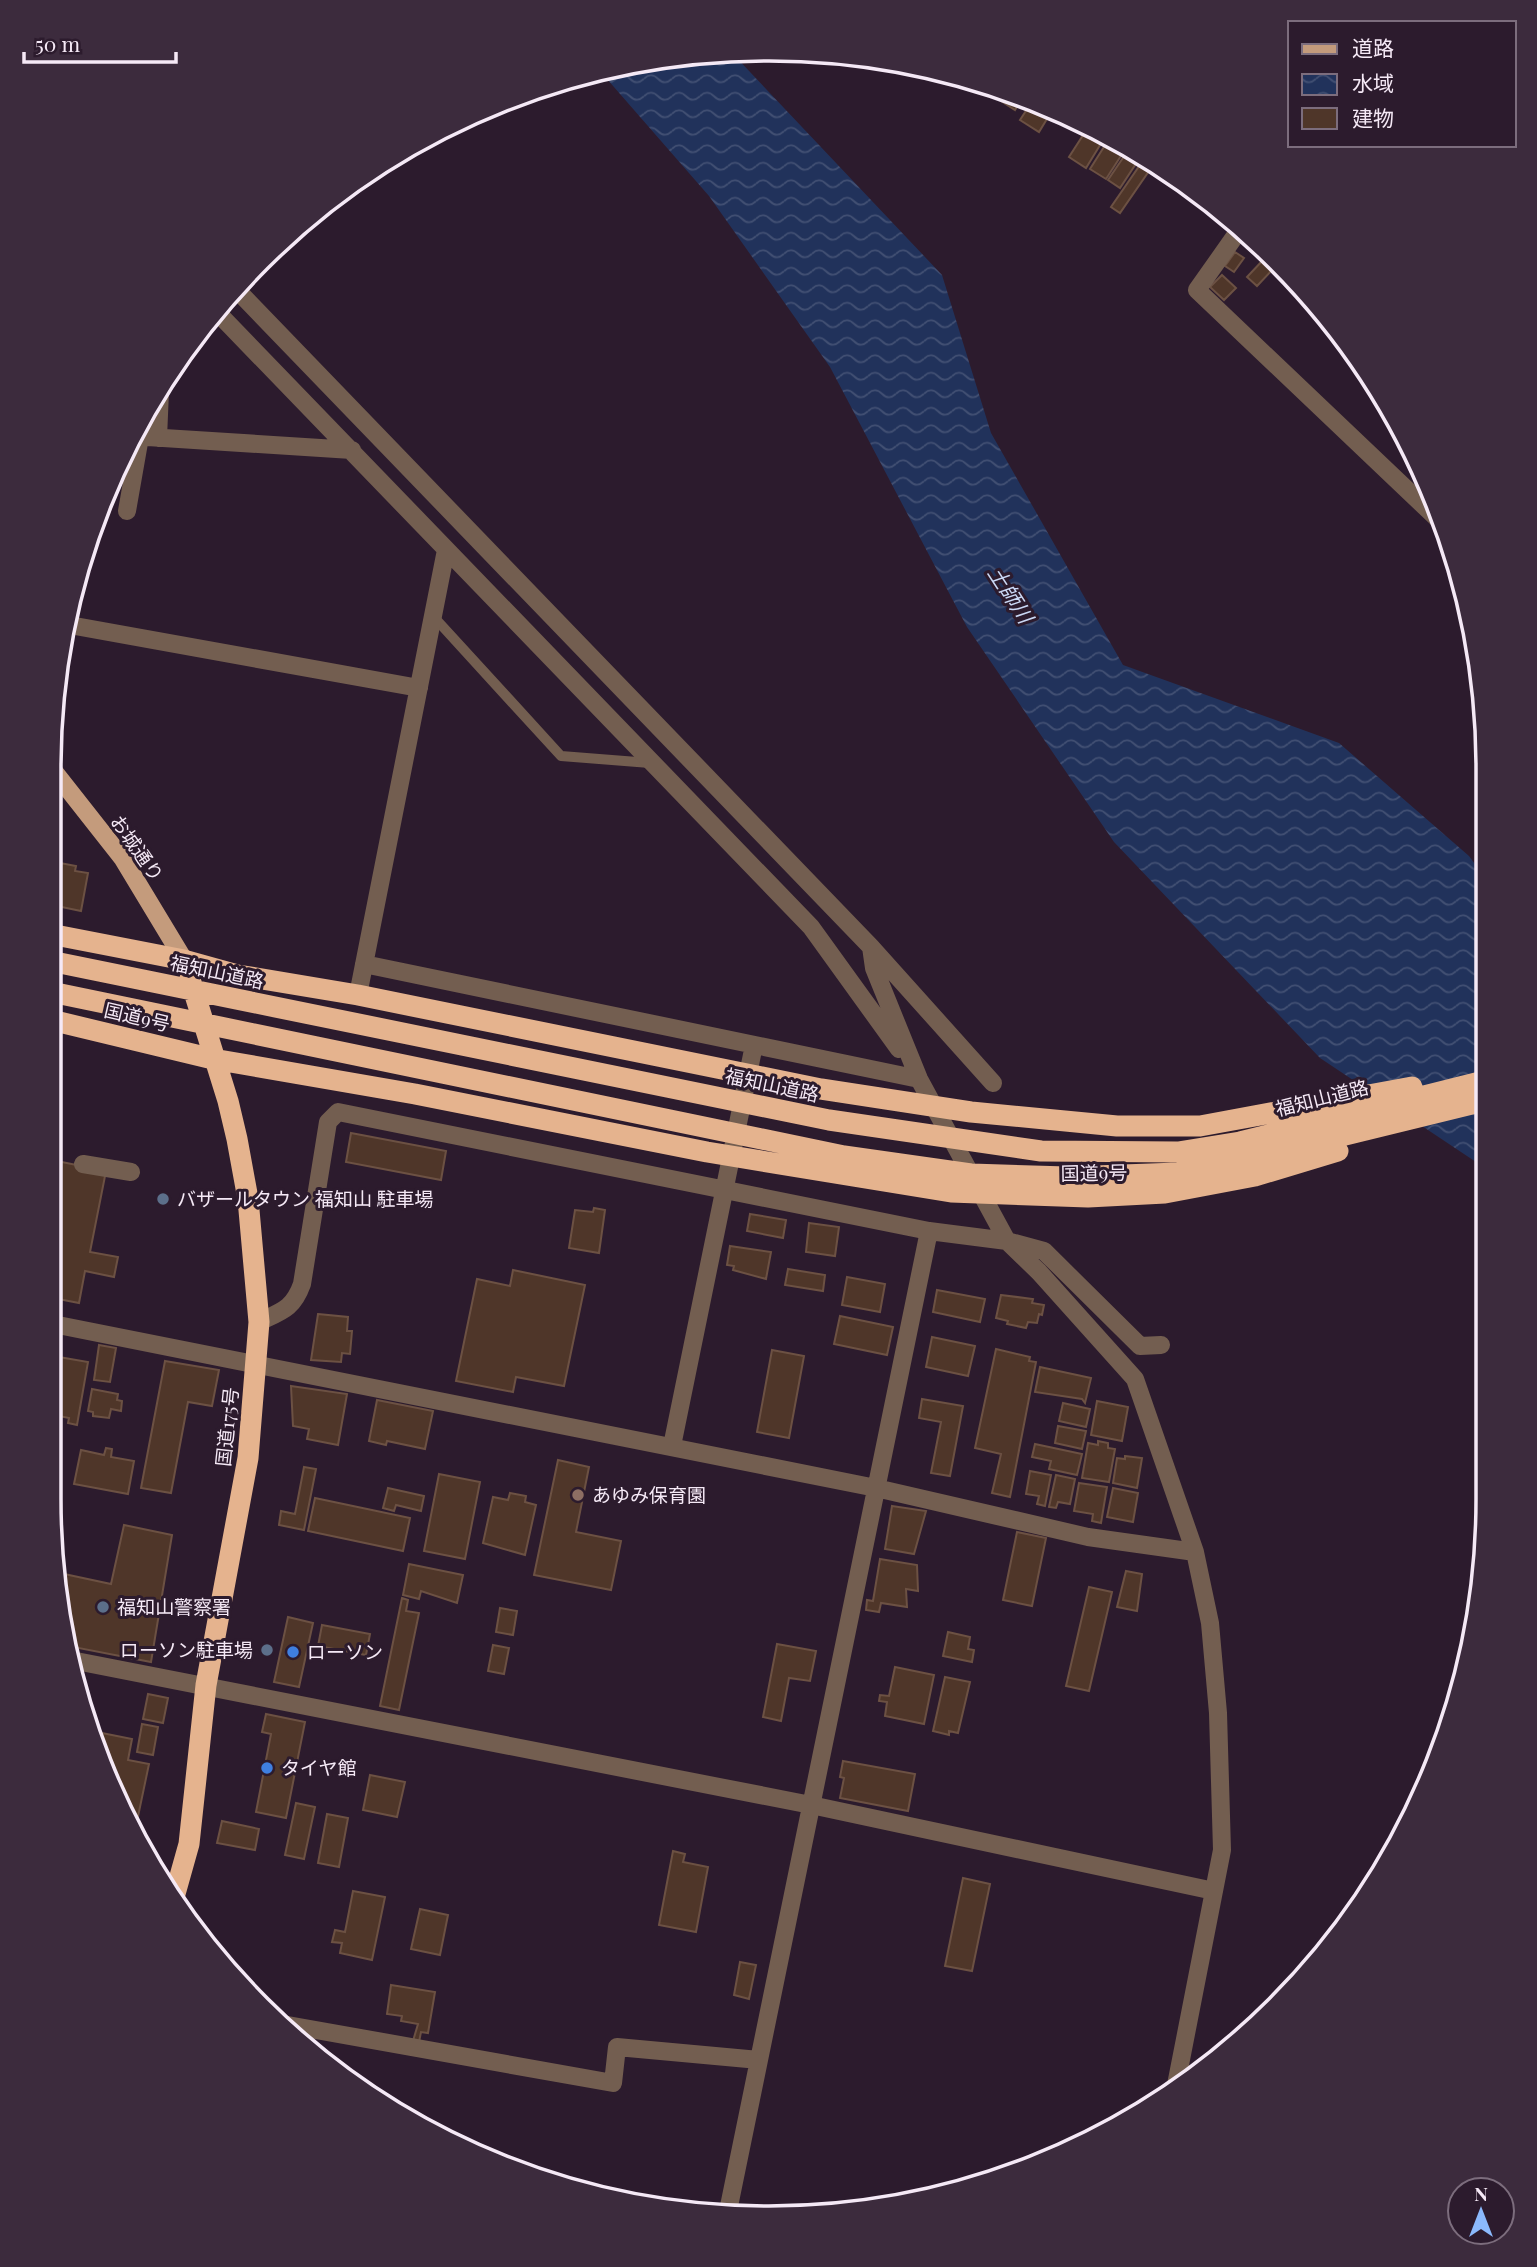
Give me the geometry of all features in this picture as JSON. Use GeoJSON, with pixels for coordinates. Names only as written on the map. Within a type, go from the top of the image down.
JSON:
{"type":"FeatureCollection","features":[{"type":"Feature","properties":{"kind":"highway"},"geometry":{"type":"LineString","coordinates":[[61,936],[184,960],[238,975],[358,995],[721,1069],[943,1108],[1117,1126],[1200,1126],[1395,1089],[1476,1080]]}},
{"type":"Feature","properties":{"kind":"highway","name":"国道175号"},"geometry":{"type":"LineString","coordinates":[[177,1886],[189,1844],[206,1685],[248,1458],[259,1322],[244,1175],[228,1101],[184,960]]}},
{"type":"Feature","properties":{"kind":"highway","name":"福知山道路"},"geometry":{"type":"LineString","coordinates":[[61,963],[828,1120],[1041,1151],[1178,1152],[1240,1142],[1476,1082]]}},
{"type":"Feature","properties":{"kind":"highway"},"geometry":{"type":"LineString","coordinates":[[61,994],[817,1150],[971,1174],[1067,1177],[1178,1172],[1247,1159],[1476,1103]]}},
{"type":"Feature","properties":{"kind":"highway","name":"国道9号"},"geometry":{"type":"LineString","coordinates":[[61,1022],[213,1059],[415,1094],[708,1152],[951,1192],[1048,1196],[1165,1193],[1255,1176],[1438,1120],[1476,1104]]}},
{"type":"Feature","properties":{"kind":"main road","name":"お城通り"},"geometry":{"type":"LineString","coordinates":[[61,780],[123,859],[184,960]]}},
{"type":"Feature","properties":{"kind":"street"},"geometry":{"type":"LineString","coordinates":[[1235,237],[1197,290],[1425,507]]}},
{"type":"Feature","properties":{"kind":"street"},"geometry":{"type":"LineString","coordinates":[[243,296],[871,947],[993,1083]]}},
{"type":"Feature","properties":{"kind":"street"},"geometry":{"type":"LineString","coordinates":[[223,318],[811,927],[919,1079]]}},
{"type":"Feature","properties":{"kind":"street"},"geometry":{"type":"LineString","coordinates":[[144,437],[352,450]]}},
{"type":"Feature","properties":{"kind":"street"},"geometry":{"type":"LineString","coordinates":[[127,511],[142,441]]}},
{"type":"Feature","properties":{"kind":"street"},"geometry":{"type":"LineString","coordinates":[[358,995],[446,550]]}},
{"type":"Feature","properties":{"kind":"street"},"geometry":{"type":"LineString","coordinates":[[76,626],[419,688]]}},
{"type":"Feature","properties":{"kind":"street"},"geometry":{"type":"LineString","coordinates":[[871,947],[874,968],[919,1079],[1007,1241],[1040,1272],[1135,1379],[1195,1552],[1210,1623],[1218,1713],[1222,1850],[1178,2075]]}},
{"type":"Feature","properties":{"kind":"street"},"geometry":{"type":"LineString","coordinates":[[364,964],[919,1079]]}},
{"type":"Feature","properties":{"kind":"street"},"geometry":{"type":"LineString","coordinates":[[672,1446],[754,1045]]}},
{"type":"Feature","properties":{"kind":"street"},"geometry":{"type":"LineString","coordinates":[[259,1322],[285,1310],[296,1300],[302,1284],[328,1122],[338,1112],[725,1191],[929,1231],[1007,1241],[1044,1251],[1140,1346],[1161,1345]]}},
{"type":"Feature","properties":{"kind":"street"},"geometry":{"type":"LineString","coordinates":[[83,1164],[131,1172]]}},
{"type":"Feature","properties":{"kind":"street"},"geometry":{"type":"LineString","coordinates":[[729,2204],[929,1231]]}},
{"type":"Feature","properties":{"kind":"street"},"geometry":{"type":"LineString","coordinates":[[61,1326],[876,1488],[1088,1537],[1195,1552]]}},
{"type":"Feature","properties":{"kind":"street"},"geometry":{"type":"LineString","coordinates":[[81,1662],[811,1805],[1214,1891]]}},
{"type":"Feature","properties":{"kind":"street"},"geometry":{"type":"LineString","coordinates":[[299,2027],[612,2084],[617,2047],[759,2060]]}},
{"type":"Feature","properties":{"kind":"lane"},"geometry":{"type":"LineString","coordinates":[[433,616],[561,757],[654,763]]}},
{"type":"Feature","properties":{"kind":"water","name":"土師川"},"geometry":{"type":"Polygon","coordinates":[[[741,62],[942,275],[991,433],[1123,665],[1339,743],[1469,856],[1476,866],[1476,1162],[1320,1058],[1114,842],[967,627],[830,367],[709,196],[608,80],[676,67],[741,62]]]}},
{"type":"Feature","properties":{"kind":"building"},"geometry":{"type":"Polygon","coordinates":[[[1001,101],[1017,107],[1015,110],[1001,101]]]}},
{"type":"Feature","properties":{"kind":"building"},"geometry":{"type":"Polygon","coordinates":[[[1026,110],[1047,119],[1039,132],[1020,120],[1026,110]]]}},
{"type":"Feature","properties":{"kind":"building"},"geometry":{"type":"Polygon","coordinates":[[[1083,135],[1100,144],[1086,168],[1069,157],[1083,135]]]}},
{"type":"Feature","properties":{"kind":"building"},"geometry":{"type":"Polygon","coordinates":[[[1104,146],[1121,156],[1106,179],[1090,169],[1104,146]]]}},
{"type":"Feature","properties":{"kind":"building"},"geometry":{"type":"Polygon","coordinates":[[[1124,157],[1136,164],[1120,188],[1108,180],[1124,157]]]}},
{"type":"Feature","properties":{"kind":"building"},"geometry":{"type":"Polygon","coordinates":[[[1139,166],[1148,172],[1120,213],[1111,207],[1139,166]]]}},
{"type":"Feature","properties":{"kind":"building"},"geometry":{"type":"Polygon","coordinates":[[[1235,252],[1244,258],[1234,272],[1225,266],[1235,252]]]}},
{"type":"Feature","properties":{"kind":"building"},"geometry":{"type":"Polygon","coordinates":[[[1262,261],[1271,271],[1257,286],[1247,277],[1262,261]]]}},
{"type":"Feature","properties":{"kind":"building"},"geometry":{"type":"Polygon","coordinates":[[[1222,275],[1236,288],[1224,300],[1210,287],[1222,275]]]}},
{"type":"Feature","properties":{"kind":"building"},"geometry":{"type":"Polygon","coordinates":[[[61,863],[76,866],[75,871],[88,873],[81,911],[61,907],[61,863]]]}},
{"type":"Feature","properties":{"kind":"building"},"geometry":{"type":"Polygon","coordinates":[[[351,1133],[446,1151],[441,1180],[346,1162],[351,1133]]]}},
{"type":"Feature","properties":{"kind":"building"},"geometry":{"type":"Polygon","coordinates":[[[61,1162],[106,1171],[90,1252],[118,1257],[114,1277],[85,1271],[79,1303],[61,1300],[61,1162]]]}},
{"type":"Feature","properties":{"kind":"building"},"geometry":{"type":"Polygon","coordinates":[[[594,1208],[605,1210],[599,1253],[569,1248],[575,1210],[593,1212],[594,1208]]]}},
{"type":"Feature","properties":{"kind":"building"},"geometry":{"type":"Polygon","coordinates":[[[750,1214],[786,1220],[783,1238],[747,1231],[750,1214]]]}},
{"type":"Feature","properties":{"kind":"building"},"geometry":{"type":"Polygon","coordinates":[[[809,1223],[839,1227],[835,1256],[806,1252],[809,1223]]]}},
{"type":"Feature","properties":{"kind":"building"},"geometry":{"type":"Polygon","coordinates":[[[730,1246],[771,1252],[766,1279],[733,1270],[734,1266],[727,1265],[730,1246]]]}},
{"type":"Feature","properties":{"kind":"building"},"geometry":{"type":"Polygon","coordinates":[[[788,1269],[825,1275],[823,1291],[785,1285],[788,1269]]]}},
{"type":"Feature","properties":{"kind":"building"},"geometry":{"type":"Polygon","coordinates":[[[513,1270],[585,1285],[564,1386],[516,1377],[513,1392],[456,1381],[477,1279],[510,1286],[513,1270]]]}},
{"type":"Feature","properties":{"kind":"building"},"geometry":{"type":"Polygon","coordinates":[[[847,1277],[885,1284],[880,1312],[842,1305],[847,1277]]]}},
{"type":"Feature","properties":{"kind":"building"},"geometry":{"type":"Polygon","coordinates":[[[937,1290],[985,1299],[980,1322],[933,1312],[937,1290]]]}},
{"type":"Feature","properties":{"kind":"building"},"geometry":{"type":"Polygon","coordinates":[[[1001,1295],[1033,1299],[1032,1303],[1044,1305],[1042,1315],[1039,1314],[1037,1323],[1028,1322],[1026,1328],[1007,1324],[1008,1321],[996,1318],[1001,1295]]]}},
{"type":"Feature","properties":{"kind":"building"},"geometry":{"type":"Polygon","coordinates":[[[318,1314],[348,1317],[347,1331],[352,1331],[350,1354],[342,1353],[341,1362],[311,1360],[318,1314]]]}},
{"type":"Feature","properties":{"kind":"building"},"geometry":{"type":"Polygon","coordinates":[[[840,1316],[893,1327],[887,1355],[834,1344],[840,1316]]]}},
{"type":"Feature","properties":{"kind":"building"},"geometry":{"type":"Polygon","coordinates":[[[932,1337],[975,1346],[968,1376],[926,1367],[932,1337]]]}},
{"type":"Feature","properties":{"kind":"building"},"geometry":{"type":"Polygon","coordinates":[[[99,1345],[116,1348],[110,1382],[94,1380],[99,1345]]]}},
{"type":"Feature","properties":{"kind":"building"},"geometry":{"type":"Polygon","coordinates":[[[996,1349],[1030,1357],[1029,1361],[1036,1362],[1010,1497],[992,1493],[1001,1454],[975,1448],[996,1349]]]}},
{"type":"Feature","properties":{"kind":"building"},"geometry":{"type":"Polygon","coordinates":[[[772,1350],[804,1356],[789,1438],[757,1432],[772,1350]]]}},
{"type":"Feature","properties":{"kind":"building"},"geometry":{"type":"Polygon","coordinates":[[[61,1357],[88,1362],[77,1425],[68,1423],[69,1418],[61,1416],[61,1357]]]}},
{"type":"Feature","properties":{"kind":"building"},"geometry":{"type":"Polygon","coordinates":[[[165,1361],[219,1370],[212,1406],[188,1402],[171,1493],[141,1488],[165,1361]]]}},
{"type":"Feature","properties":{"kind":"building"},"geometry":{"type":"Polygon","coordinates":[[[1040,1367],[1091,1378],[1085,1403],[1082,1399],[1035,1392],[1040,1367]]]}},
{"type":"Feature","properties":{"kind":"building"},"geometry":{"type":"Polygon","coordinates":[[[291,1386],[347,1394],[338,1445],[307,1439],[309,1429],[293,1426],[291,1386]]]}},
{"type":"Feature","properties":{"kind":"building"},"geometry":{"type":"Polygon","coordinates":[[[92,1389],[118,1394],[117,1400],[122,1401],[121,1411],[111,1409],[109,1418],[93,1416],[93,1412],[88,1411],[92,1389]]]}},
{"type":"Feature","properties":{"kind":"building"},"geometry":{"type":"Polygon","coordinates":[[[922,1399],[963,1406],[950,1476],[931,1473],[941,1422],[919,1418],[922,1399]]]}},
{"type":"Feature","properties":{"kind":"building"},"geometry":{"type":"Polygon","coordinates":[[[377,1400],[433,1411],[425,1449],[387,1441],[386,1445],[369,1441],[377,1400]]]}},
{"type":"Feature","properties":{"kind":"building"},"geometry":{"type":"Polygon","coordinates":[[[1097,1401],[1128,1407],[1122,1441],[1091,1435],[1097,1401]]]}},
{"type":"Feature","properties":{"kind":"building"},"geometry":{"type":"Polygon","coordinates":[[[1063,1403],[1090,1409],[1086,1427],[1059,1421],[1063,1403]]]}},
{"type":"Feature","properties":{"kind":"building"},"geometry":{"type":"Polygon","coordinates":[[[1058,1426],[1086,1431],[1082,1449],[1055,1443],[1058,1426]]]}},
{"type":"Feature","properties":{"kind":"building"},"geometry":{"type":"Polygon","coordinates":[[[1098,1441],[1108,1443],[1108,1448],[1115,1449],[1109,1482],[1082,1478],[1088,1443],[1098,1445],[1098,1441]]]}},
{"type":"Feature","properties":{"kind":"building"},"geometry":{"type":"Polygon","coordinates":[[[1035,1444],[1082,1454],[1077,1475],[1049,1469],[1051,1461],[1032,1457],[1035,1444]]]}},
{"type":"Feature","properties":{"kind":"building"},"geometry":{"type":"Polygon","coordinates":[[[106,1448],[112,1449],[111,1457],[134,1461],[128,1494],[74,1484],[81,1450],[104,1455],[106,1448]]]}},
{"type":"Feature","properties":{"kind":"building"},"geometry":{"type":"Polygon","coordinates":[[[1125,1456],[1142,1458],[1137,1488],[1113,1483],[1117,1458],[1125,1459],[1125,1456]]]}},
{"type":"Feature","properties":{"kind":"building"},"geometry":{"type":"Polygon","coordinates":[[[558,1460],[589,1467],[576,1532],[621,1541],[611,1590],[534,1575],[558,1460]]]}},
{"type":"Feature","properties":{"kind":"building"},"geometry":{"type":"Polygon","coordinates":[[[304,1467],[316,1469],[304,1530],[279,1525],[281,1511],[295,1514],[304,1467]]]}},
{"type":"Feature","properties":{"kind":"building"},"geometry":{"type":"Polygon","coordinates":[[[1030,1471],[1051,1475],[1045,1506],[1037,1504],[1039,1496],[1026,1494],[1030,1471]]]}},
{"type":"Feature","properties":{"kind":"building"},"geometry":{"type":"Polygon","coordinates":[[[439,1474],[480,1482],[465,1559],[424,1551],[439,1474]]]}},
{"type":"Feature","properties":{"kind":"building"},"geometry":{"type":"Polygon","coordinates":[[[1056,1475],[1075,1479],[1070,1504],[1058,1502],[1056,1508],[1049,1507],[1056,1475]]]}},
{"type":"Feature","properties":{"kind":"building"},"geometry":{"type":"Polygon","coordinates":[[[1079,1483],[1107,1487],[1101,1523],[1092,1521],[1093,1514],[1074,1511],[1079,1483]]]}},
{"type":"Feature","properties":{"kind":"building"},"geometry":{"type":"Polygon","coordinates":[[[388,1488],[424,1496],[421,1511],[396,1505],[394,1511],[383,1508],[388,1488]]]}},
{"type":"Feature","properties":{"kind":"building"},"geometry":{"type":"Polygon","coordinates":[[[1113,1488],[1138,1493],[1133,1522],[1107,1517],[1113,1488]]]}},
{"type":"Feature","properties":{"kind":"building"},"geometry":{"type":"Polygon","coordinates":[[[510,1493],[526,1496],[525,1502],[536,1505],[525,1555],[483,1543],[493,1497],[508,1500],[510,1493]]]}},
{"type":"Feature","properties":{"kind":"building"},"geometry":{"type":"Polygon","coordinates":[[[315,1498],[410,1518],[403,1551],[308,1531],[315,1498]]]}},
{"type":"Feature","properties":{"kind":"building"},"geometry":{"type":"Polygon","coordinates":[[[892,1506],[926,1511],[914,1554],[885,1549],[892,1506]]]}},
{"type":"Feature","properties":{"kind":"building"},"geometry":{"type":"Polygon","coordinates":[[[124,1525],[172,1535],[151,1662],[78,1648],[66,1574],[111,1584],[124,1525]]]}},
{"type":"Feature","properties":{"kind":"building"},"geometry":{"type":"Polygon","coordinates":[[[1017,1532],[1046,1538],[1032,1606],[1003,1600],[1017,1532]]]}},
{"type":"Feature","properties":{"kind":"building"},"geometry":{"type":"Polygon","coordinates":[[[880,1559],[917,1565],[918,1591],[906,1589],[907,1607],[881,1603],[879,1612],[866,1610],[867,1600],[873,1601],[880,1559]]]}},
{"type":"Feature","properties":{"kind":"building"},"geometry":{"type":"Polygon","coordinates":[[[409,1564],[463,1575],[457,1603],[421,1591],[419,1599],[403,1595],[409,1564]]]}},
{"type":"Feature","properties":{"kind":"building"},"geometry":{"type":"Polygon","coordinates":[[[1126,1571],[1142,1574],[1137,1611],[1117,1607],[1126,1571]]]}},
{"type":"Feature","properties":{"kind":"building"},"geometry":{"type":"Polygon","coordinates":[[[1089,1587],[1112,1592],[1089,1691],[1066,1686],[1089,1587]]]}},
{"type":"Feature","properties":{"kind":"building"},"geometry":{"type":"Polygon","coordinates":[[[402,1598],[408,1600],[406,1611],[419,1613],[399,1710],[380,1706],[402,1598]]]}},
{"type":"Feature","properties":{"kind":"building"},"geometry":{"type":"Polygon","coordinates":[[[500,1608],[517,1611],[513,1635],[496,1632],[500,1608]]]}},
{"type":"Feature","properties":{"kind":"building","name":"ローソン"},"geometry":{"type":"Polygon","coordinates":[[[288,1617],[313,1623],[299,1687],[274,1682],[288,1617]]]}},
{"type":"Feature","properties":{"kind":"building"},"geometry":{"type":"Polygon","coordinates":[[[322,1625],[370,1634],[366,1655],[318,1646],[322,1625]]]}},
{"type":"Feature","properties":{"kind":"building"},"geometry":{"type":"Polygon","coordinates":[[[948,1632],[970,1637],[968,1649],[974,1650],[972,1662],[943,1656],[948,1632]]]}},
{"type":"Feature","properties":{"kind":"building"},"geometry":{"type":"Polygon","coordinates":[[[777,1644],[816,1651],[810,1681],[789,1678],[781,1721],[763,1717],[777,1644]]]}},
{"type":"Feature","properties":{"kind":"building"},"geometry":{"type":"Polygon","coordinates":[[[493,1645],[509,1648],[504,1674],[488,1671],[493,1645]]]}},
{"type":"Feature","properties":{"kind":"building"},"geometry":{"type":"Polygon","coordinates":[[[895,1667],[934,1675],[924,1724],[885,1716],[887,1702],[879,1701],[880,1695],[889,1696],[895,1667]]]}},
{"type":"Feature","properties":{"kind":"building"},"geometry":{"type":"Polygon","coordinates":[[[945,1677],[970,1682],[958,1733],[949,1731],[949,1735],[933,1731],[945,1677]]]}},
{"type":"Feature","properties":{"kind":"building"},"geometry":{"type":"Polygon","coordinates":[[[148,1694],[168,1698],[163,1723],[143,1719],[148,1694]]]}},
{"type":"Feature","properties":{"kind":"building"},"geometry":{"type":"Polygon","coordinates":[[[266,1714],[305,1722],[286,1818],[256,1812],[271,1734],[262,1732],[266,1714]]]}},
{"type":"Feature","properties":{"kind":"building"},"geometry":{"type":"Polygon","coordinates":[[[142,1724],[158,1727],[153,1755],[137,1752],[142,1724]]]}},
{"type":"Feature","properties":{"kind":"building"},"geometry":{"type":"Polygon","coordinates":[[[102,1733],[132,1739],[128,1760],[149,1764],[138,1818],[102,1733]]]}},
{"type":"Feature","properties":{"kind":"building"},"geometry":{"type":"Polygon","coordinates":[[[843,1761],[915,1774],[908,1811],[840,1798],[844,1778],[840,1777],[843,1761]]]}},
{"type":"Feature","properties":{"kind":"building"},"geometry":{"type":"Polygon","coordinates":[[[370,1775],[405,1782],[397,1817],[363,1810],[370,1775]]]}},
{"type":"Feature","properties":{"kind":"building"},"geometry":{"type":"Polygon","coordinates":[[[296,1803],[315,1807],[304,1859],[285,1855],[296,1803]]]}},
{"type":"Feature","properties":{"kind":"building"},"geometry":{"type":"Polygon","coordinates":[[[327,1814],[348,1818],[339,1867],[318,1863],[327,1814]]]}},
{"type":"Feature","properties":{"kind":"building"},"geometry":{"type":"Polygon","coordinates":[[[222,1821],[259,1829],[255,1850],[217,1843],[222,1821]]]}},
{"type":"Feature","properties":{"kind":"building"},"geometry":{"type":"Polygon","coordinates":[[[673,1851],[685,1854],[683,1862],[708,1867],[696,1932],[659,1925],[673,1851]]]}},
{"type":"Feature","properties":{"kind":"building"},"geometry":{"type":"Polygon","coordinates":[[[963,1878],[990,1884],[972,1971],[945,1966],[963,1878]]]}},
{"type":"Feature","properties":{"kind":"building"},"geometry":{"type":"Polygon","coordinates":[[[353,1891],[385,1897],[372,1960],[340,1953],[342,1943],[332,1942],[335,1930],[345,1932],[353,1891]]]}},
{"type":"Feature","properties":{"kind":"building"},"geometry":{"type":"Polygon","coordinates":[[[420,1909],[448,1915],[440,1955],[411,1949],[420,1909]]]}},
{"type":"Feature","properties":{"kind":"building"},"geometry":{"type":"Polygon","coordinates":[[[740,1962],[756,1965],[749,1999],[734,1995],[740,1962]]]}},
{"type":"Feature","properties":{"kind":"building"},"geometry":{"type":"Polygon","coordinates":[[[391,1985],[435,1992],[428,2033],[421,2032],[419,2042],[413,2041],[418,2024],[401,2021],[402,2016],[387,2014],[391,1985]]]}},
{"type":"Feature","properties":{"kind":"place","name":"バザールタウン 福知山 駐車場"},"geometry":{"type":"Point","coordinates":[163,1199]}},
{"type":"Feature","properties":{"kind":"place","name":"あゆみ保育園"},"geometry":{"type":"Point","coordinates":[578,1495]}},
{"type":"Feature","properties":{"kind":"place","name":"福知山警察署"},"geometry":{"type":"Point","coordinates":[103,1607]}},
{"type":"Feature","properties":{"kind":"place","name":"ローソン駐車場"},"geometry":{"type":"Point","coordinates":[267,1650]}},
{"type":"Feature","properties":{"kind":"place","name":"ローソン"},"geometry":{"type":"Point","coordinates":[293,1652]}},
{"type":"Feature","properties":{"kind":"place","name":"タイヤ館"},"geometry":{"type":"Point","coordinates":[267,1768]}}]}
